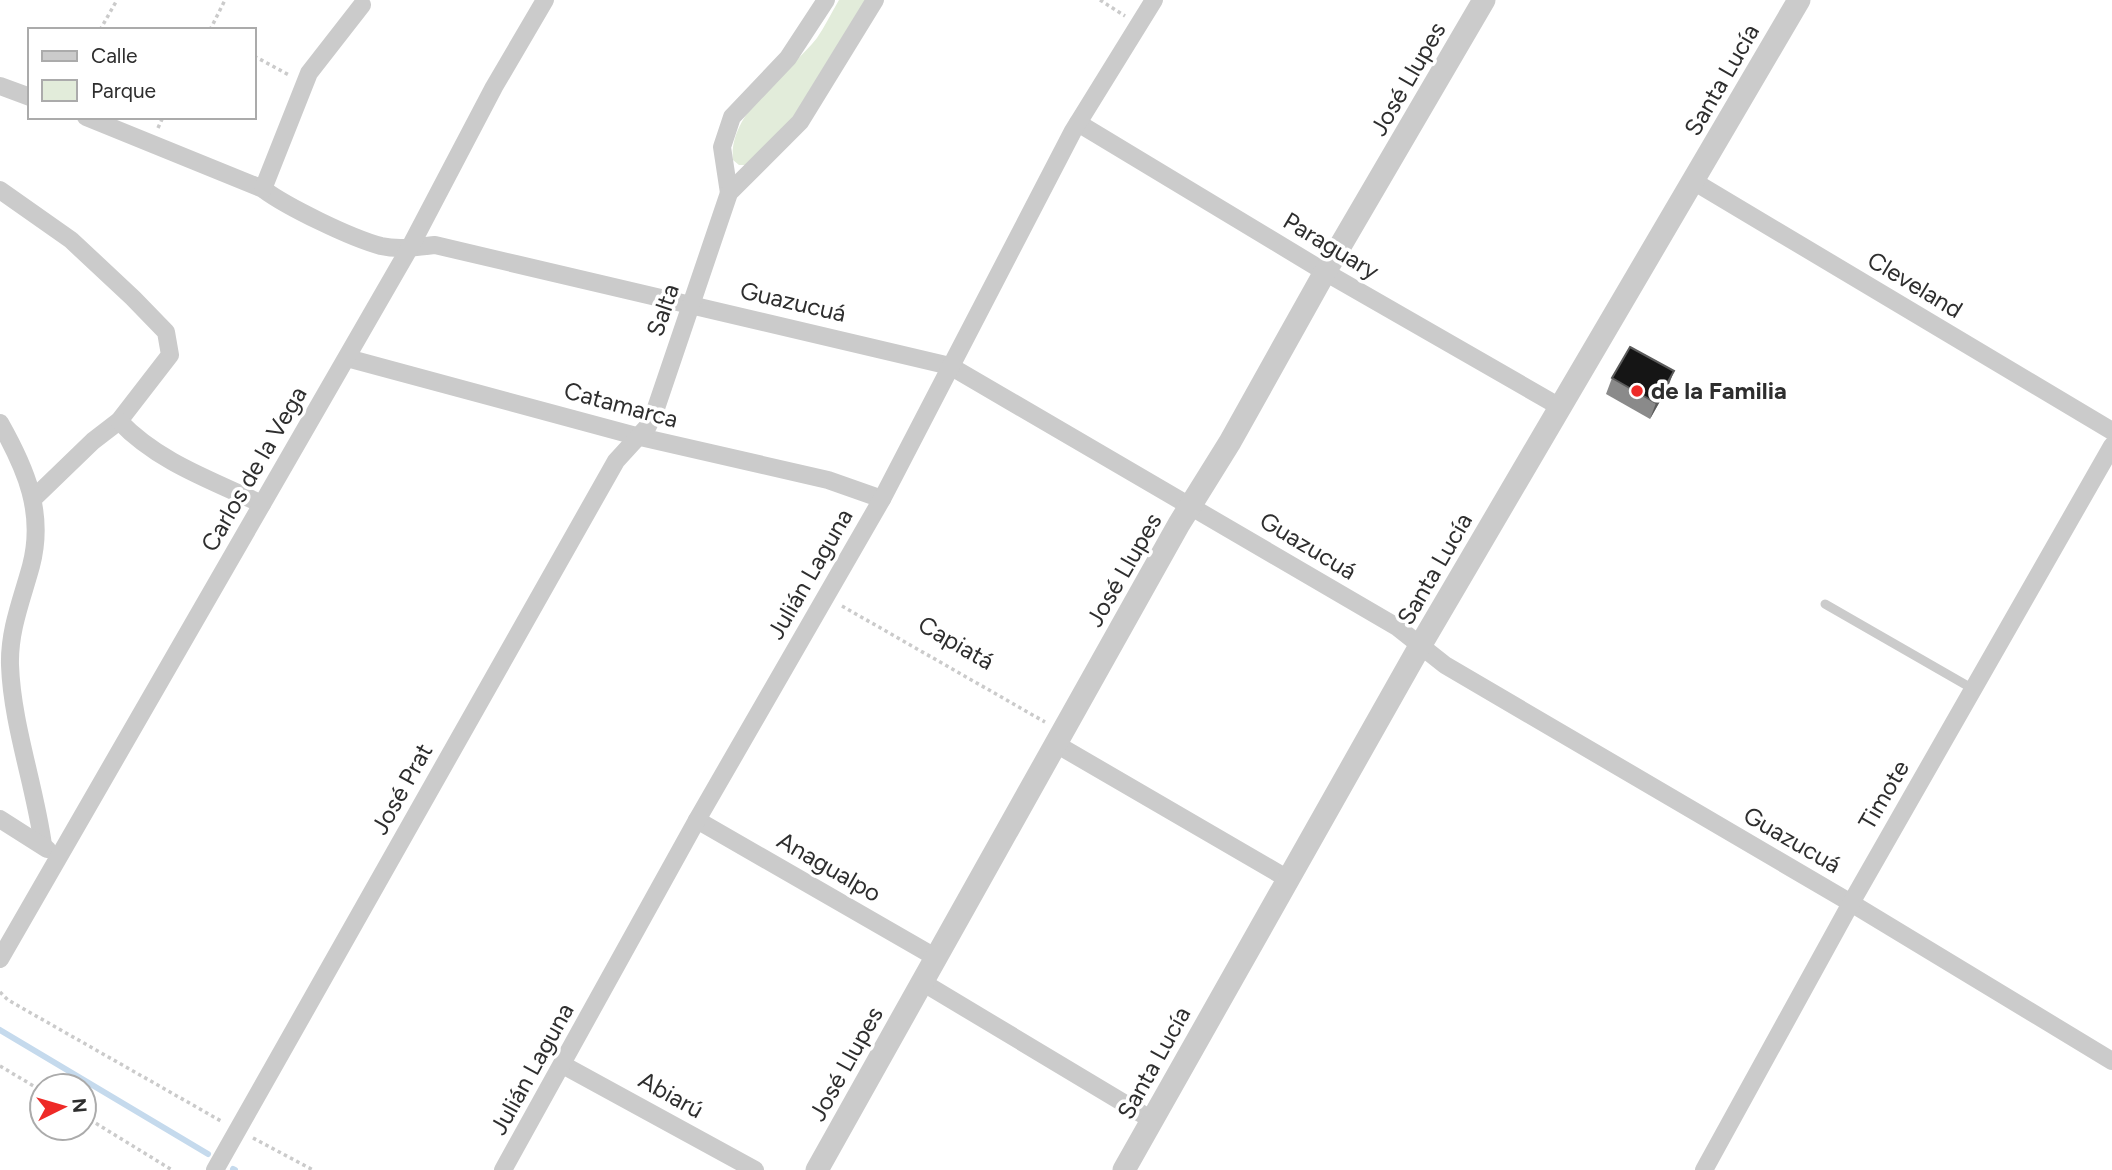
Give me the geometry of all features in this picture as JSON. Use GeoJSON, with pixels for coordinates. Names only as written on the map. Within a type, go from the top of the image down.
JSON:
{"type":"FeatureCollection","features":[{"type":"Feature","properties":{"kind":"street","name":"Salta"},"geometry":{"type":"LineString","coordinates":[[729,193],[722,147],[732,117],[788,58],[826,0]]}},
{"type":"Feature","properties":{"kind":"street","name":"Salta"},"geometry":{"type":"LineString","coordinates":[[636,436],[648,425],[655,411],[729,193],[800,122],[827,83],[875,0]]}},
{"type":"Feature","properties":{"kind":"street","name":"Julián Laguna"},"geometry":{"type":"LineString","coordinates":[[503,1170],[697,820],[882,499],[1078,124],[1154,0]]}},
{"type":"Feature","properties":{"kind":"street","name":"José Llupes"},"geometry":{"type":"LineString","coordinates":[[817,1170],[1059,738],[1484,0]]}},
{"type":"Feature","properties":{"kind":"street","name":"Santa Lucía"},"geometry":{"type":"LineString","coordinates":[[1124,1170],[1420,646],[1799,0]]}},
{"type":"Feature","properties":{"kind":"street","name":"Carlos de la Vega"},"geometry":{"type":"LineString","coordinates":[[0,959],[409,248],[538,2]]}},
{"type":"Feature","properties":{"kind":"street"},"geometry":{"type":"LineString","coordinates":[[263,189],[304,83],[362,5]]}},
{"type":"Feature","properties":{"kind":"street"},"geometry":{"type":"LineString","coordinates":[[0,86],[28,96]]}},
{"type":"Feature","properties":{"kind":"street","name":"Guazucuá"},"geometry":{"type":"LineString","coordinates":[[91,119],[263,189],[281,203],[380,246],[409,248],[435,244],[950,366],[1397,627],[1445,665],[1851,903],[2112,1061]]}},
{"type":"Feature","properties":{"kind":"street","name":"Paraguary"},"geometry":{"type":"LineString","coordinates":[[1078,124],[1325,272],[1560,407]]}},
{"type":"Feature","properties":{"kind":"street","name":"Cleveland"},"geometry":{"type":"LineString","coordinates":[[1693,181],[2112,431]]}},
{"type":"Feature","properties":{"kind":"street"},"geometry":{"type":"LineString","coordinates":[[0,190],[71,240],[166,332],[170,355],[119,421],[93,441],[34,498]]}},
{"type":"Feature","properties":{"kind":"street","name":"Catamarca"},"geometry":{"type":"LineString","coordinates":[[347,358],[636,436],[828,480],[882,499]]}},
{"type":"Feature","properties":{"kind":"street"},"geometry":{"type":"LineString","coordinates":[[119,421],[134,437],[171,462],[262,503]]}},
{"type":"Feature","properties":{"kind":"street"},"geometry":{"type":"LineString","coordinates":[[0,424],[24,467],[34,498],[35,547],[13,628],[10,666],[43,845]]}},
{"type":"Feature","properties":{"kind":"street","name":"José Prat"},"geometry":{"type":"LineString","coordinates":[[215,1170],[616,461],[636,436]]}},
{"type":"Feature","properties":{"kind":"street","name":"Timote"},"geometry":{"type":"LineString","coordinates":[[1704,1170],[1851,903],[2112,446]]}},
{"type":"Feature","properties":{"kind":"street"},"geometry":{"type":"LineString","coordinates":[[1059,738],[1288,879]]}},
{"type":"Feature","properties":{"kind":"street"},"geometry":{"type":"LineString","coordinates":[[0,818],[43,845],[58,858]]}},
{"type":"Feature","properties":{"kind":"street","name":"Anagualpo"},"geometry":{"type":"LineString","coordinates":[[697,820],[936,957]]}},
{"type":"Feature","properties":{"kind":"street"},"geometry":{"type":"LineString","coordinates":[[922,982],[1152,1120]]}},
{"type":"Feature","properties":{"kind":"street","name":"Abiarú"},"geometry":{"type":"LineString","coordinates":[[563,1065],[755,1170]]}},
{"type":"Feature","properties":{"kind":"lane"},"geometry":{"type":"LineString","coordinates":[[1825,604],[1973,690]]}},
{"type":"Feature","properties":{"kind":"path"},"geometry":{"type":"LineString","coordinates":[[101,28],[117,0]]}},
{"type":"Feature","properties":{"kind":"path"},"geometry":{"type":"LineString","coordinates":[[211,28],[225,0]]}},
{"type":"Feature","properties":{"kind":"path"},"geometry":{"type":"LineString","coordinates":[[1100,0],[1139,23]]}},
{"type":"Feature","properties":{"kind":"path"},"geometry":{"type":"LineString","coordinates":[[256,57],[304,83]]}},
{"type":"Feature","properties":{"kind":"path","name":"Capiatá"},"geometry":{"type":"LineString","coordinates":[[825,596],[1059,738]]}},
{"type":"Feature","properties":{"kind":"path"},"geometry":{"type":"LineString","coordinates":[[0,992],[8,1000],[313,1170]]}},
{"type":"Feature","properties":{"kind":"path"},"geometry":{"type":"LineString","coordinates":[[0,1066],[28,1083]]}},
{"type":"Feature","properties":{"kind":"path"},"geometry":{"type":"LineString","coordinates":[[98,1125],[172,1170]]}},
{"type":"Feature","properties":{"kind":"green space"},"geometry":{"type":"Polygon","coordinates":[[[839,0],[871,0],[816,95],[751,165],[739,165],[733,160],[734,142],[740,126],[763,94],[817,38],[839,0]]]}},
{"type":"Feature","properties":{"kind":"building"},"geometry":{"type":"Polygon","coordinates":[[[1630,347],[1674,371],[1656,403],[1612,378],[1630,347]]]}},
{"type":"Feature","properties":{"kind":"waterway"},"geometry":{"type":"LineString","coordinates":[[0,1030],[208,1154]]}},
{"type":"Feature","properties":{"kind":"place","name":"de la Familia"},"geometry":{"type":"Point","coordinates":[1637,391]}}]}
